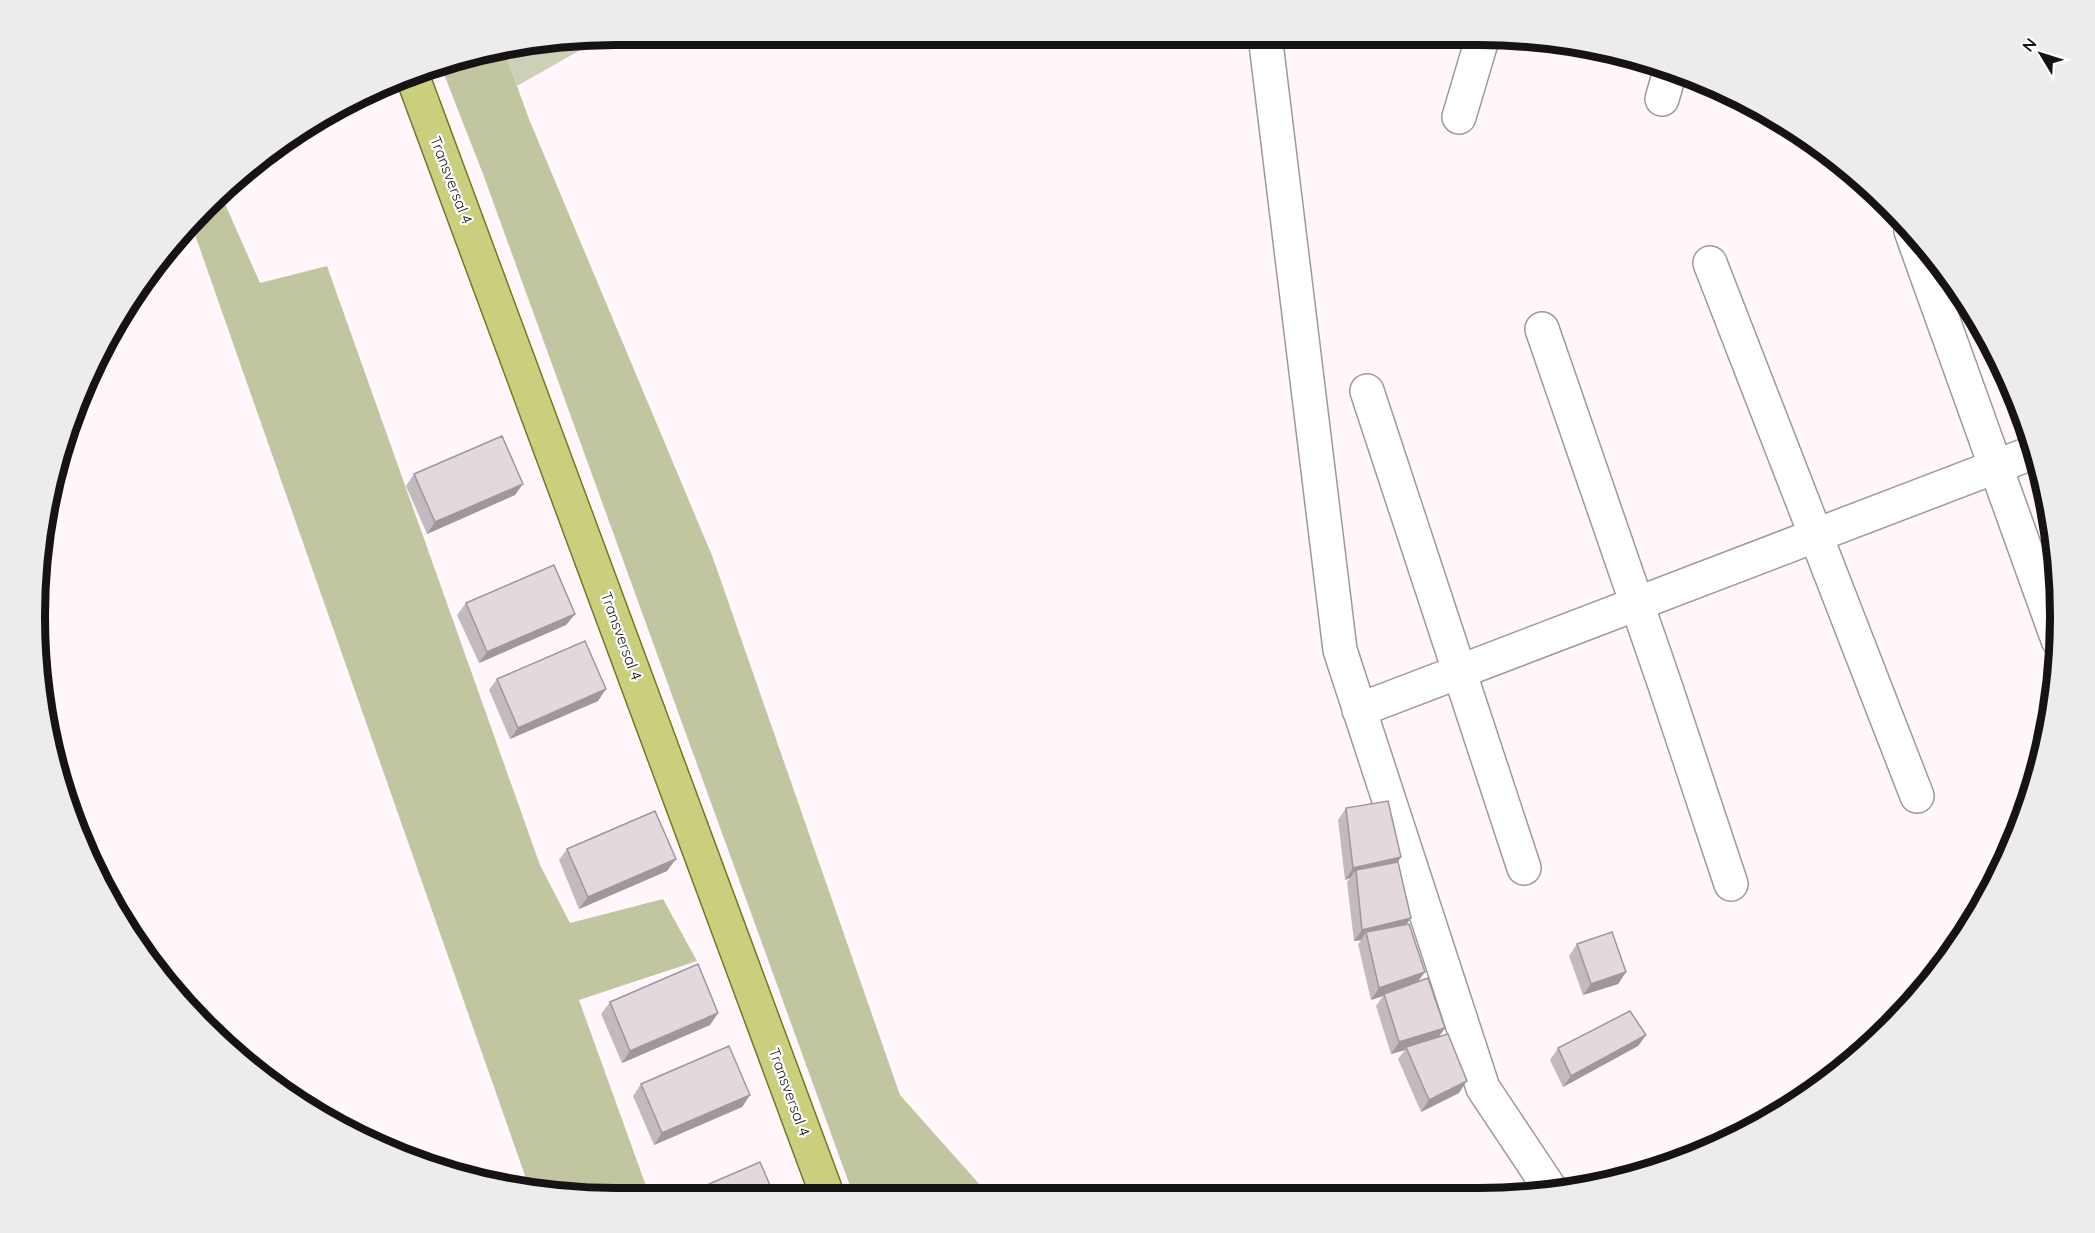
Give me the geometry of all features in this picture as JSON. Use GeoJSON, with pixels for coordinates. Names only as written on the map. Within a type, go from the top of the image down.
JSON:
{"type":"FeatureCollection","features":[{"type":"Feature","properties":{"kind":"main road","name":"Transversal 4"},"geometry":{"type":"LineString","coordinates":[[415,82],[825,1188]]}},
{"type":"Feature","properties":{"kind":"street"},"geometry":{"type":"LineString","coordinates":[[1266,45],[1340,650],[1483,1088],[1547,1184]]}},
{"type":"Feature","properties":{"kind":"street"},"geometry":{"type":"LineString","coordinates":[[1459,117],[1480,45]]}},
{"type":"Feature","properties":{"kind":"street"},"geometry":{"type":"LineString","coordinates":[[1662,99],[1668,77]]}},
{"type":"Feature","properties":{"kind":"street"},"geometry":{"type":"LineString","coordinates":[[1919,253],[2050,617]]}},
{"type":"Feature","properties":{"kind":"street"},"geometry":{"type":"LineString","coordinates":[[1710,262],[1917,796]]}},
{"type":"Feature","properties":{"kind":"street"},"geometry":{"type":"LineString","coordinates":[[1542,329],[1731,884]]}},
{"type":"Feature","properties":{"kind":"street"},"geometry":{"type":"LineString","coordinates":[[1367,391],[1524,868]]}},
{"type":"Feature","properties":{"kind":"street"},"geometry":{"type":"LineString","coordinates":[[1359,710],[2027,455]]}},
{"type":"Feature","properties":{"kind":"green space"},"geometry":{"type":"Polygon","coordinates":[[[588,46],[517,86],[506,56],[588,46]]]}},
{"type":"Feature","properties":{"kind":"green space"},"geometry":{"type":"Polygon","coordinates":[[[506,56],[529,119],[713,558],[900,1095],[981,1188],[851,1188],[483,174],[443,72],[506,56]]]}},
{"type":"Feature","properties":{"kind":"green space"},"geometry":{"type":"Polygon","coordinates":[[[224,201],[260,283],[327,266],[540,865],[570,923],[663,899],[697,961],[579,1000],[647,1188],[579,1187],[527,1181],[194,232],[224,201]]]}},
{"type":"Feature","properties":{"kind":"building"},"geometry":{"type":"Polygon","coordinates":[[[502,436],[523,484],[435,522],[414,474],[502,436]]]}},
{"type":"Feature","properties":{"kind":"building"},"geometry":{"type":"Polygon","coordinates":[[[554,565],[575,614],[487,652],[466,603],[554,565]]]}},
{"type":"Feature","properties":{"kind":"building"},"geometry":{"type":"Polygon","coordinates":[[[585,641],[606,689],[518,728],[497,679],[585,641]]]}},
{"type":"Feature","properties":{"kind":"building"},"geometry":{"type":"Polygon","coordinates":[[[1388,801],[1401,857],[1353,868],[1346,808],[1388,801]]]}},
{"type":"Feature","properties":{"kind":"building"},"geometry":{"type":"Polygon","coordinates":[[[655,811],[676,859],[588,897],[567,849],[655,811]]]}},
{"type":"Feature","properties":{"kind":"building"},"geometry":{"type":"Polygon","coordinates":[[[1398,862],[1411,918],[1362,930],[1356,870],[1398,862]]]}},
{"type":"Feature","properties":{"kind":"building"},"geometry":{"type":"Polygon","coordinates":[[[1409,924],[1425,972],[1379,988],[1366,932],[1409,924]]]}},
{"type":"Feature","properties":{"kind":"building"},"geometry":{"type":"Polygon","coordinates":[[[1612,932],[1626,972],[1591,984],[1577,944],[1612,932]]]}},
{"type":"Feature","properties":{"kind":"building"},"geometry":{"type":"Polygon","coordinates":[[[698,964],[718,1013],[630,1051],[610,1002],[698,964]]]}},
{"type":"Feature","properties":{"kind":"building"},"geometry":{"type":"Polygon","coordinates":[[[1428,978],[1445,1028],[1399,1042],[1384,994],[1428,978]]]}},
{"type":"Feature","properties":{"kind":"building"},"geometry":{"type":"Polygon","coordinates":[[[1630,1011],[1646,1035],[1571,1076],[1558,1048],[1630,1011]]]}},
{"type":"Feature","properties":{"kind":"building"},"geometry":{"type":"Polygon","coordinates":[[[1448,1034],[1467,1081],[1429,1100],[1406,1047],[1448,1034]]]}},
{"type":"Feature","properties":{"kind":"building"},"geometry":{"type":"Polygon","coordinates":[[[729,1046],[750,1095],[662,1133],[641,1084],[729,1046]]]}},
{"type":"Feature","properties":{"kind":"building"},"geometry":{"type":"Polygon","coordinates":[[[760,1162],[771,1188],[700,1188],[760,1162]]]}}]}
